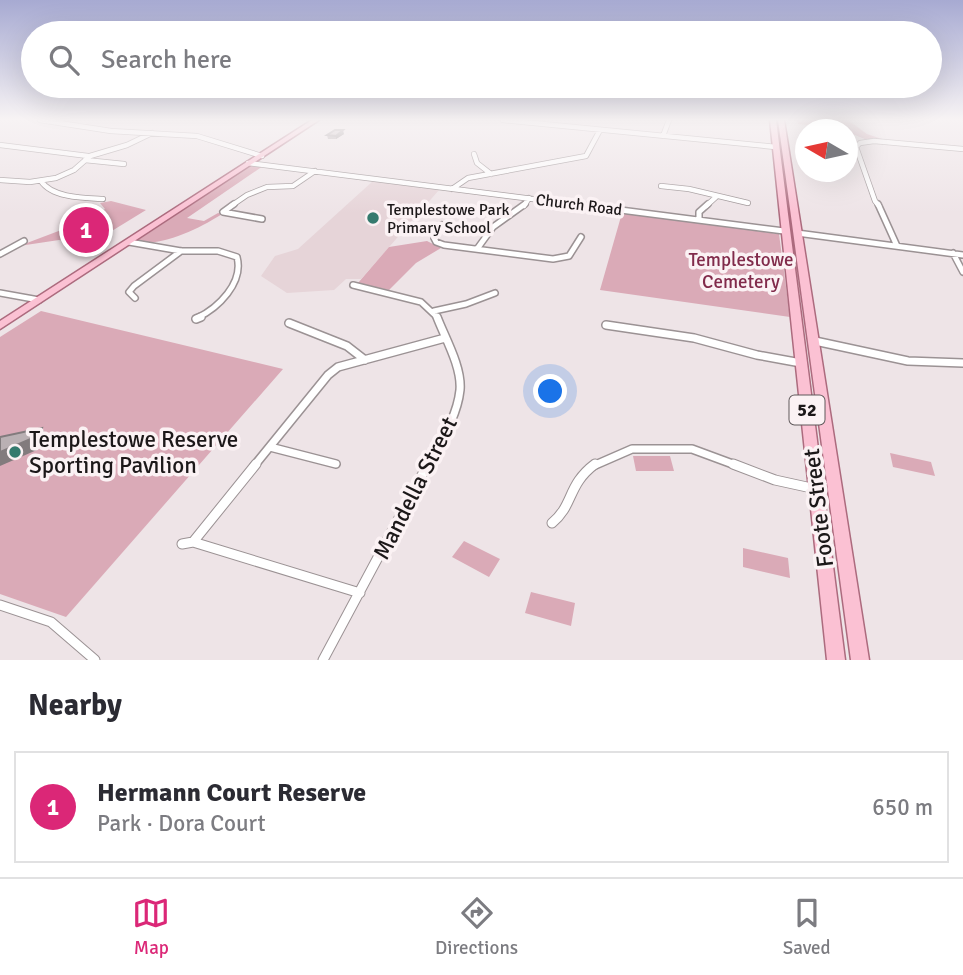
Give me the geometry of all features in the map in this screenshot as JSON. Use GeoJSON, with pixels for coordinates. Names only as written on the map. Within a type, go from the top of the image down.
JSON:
{"type":"FeatureCollection","features":[{"type":"Feature","properties":{"kind":"main road"},"geometry":{"type":"LineString","coordinates":[[0,326],[268,151]]}},
{"type":"Feature","properties":{"kind":"main road","name":"52"},"geometry":{"type":"LineString","coordinates":[[776,151],[782,206],[791,232]]}},
{"type":"Feature","properties":{"kind":"main road"},"geometry":{"type":"LineString","coordinates":[[785,151],[795,218],[790,223],[791,232]]}},
{"type":"Feature","properties":{"kind":"main road"},"geometry":{"type":"LineString","coordinates":[[782,206],[793,207]]}},
{"type":"Feature","properties":{"kind":"main road","name":"Foote Street"},"geometry":{"type":"LineString","coordinates":[[791,232],[815,341],[860,660]]}},
{"type":"Feature","properties":{"kind":"main road","name":"Foote Street"},"geometry":{"type":"LineString","coordinates":[[791,232],[801,363],[836,660]]}},
{"type":"Feature","properties":{"kind":"main road"},"geometry":{"type":"LineString","coordinates":[[0,318],[37,300]]}},
{"type":"Feature","properties":{"kind":"main road"},"geometry":{"type":"LineString","coordinates":[[807,411],[825,415]]}},
{"type":"Feature","properties":{"kind":"street"},"geometry":{"type":"LineString","coordinates":[[47,151],[90,156]]}},
{"type":"Feature","properties":{"kind":"street"},"geometry":{"type":"LineString","coordinates":[[0,180],[41,181],[71,172],[83,160],[107,151]]}},
{"type":"Feature","properties":{"kind":"street"},"geometry":{"type":"LineString","coordinates":[[244,151],[260,156]]}},
{"type":"Feature","properties":{"kind":"street"},"geometry":{"type":"LineString","coordinates":[[452,189],[468,178],[586,156],[589,151]]}},
{"type":"Feature","properties":{"kind":"street"},"geometry":{"type":"LineString","coordinates":[[857,151],[870,187],[897,246]]}},
{"type":"Feature","properties":{"kind":"street"},"geometry":{"type":"LineString","coordinates":[[474,154],[477,163],[491,174]]}},
{"type":"Feature","properties":{"kind":"street"},"geometry":{"type":"LineString","coordinates":[[83,160],[124,164]]}},
{"type":"Feature","properties":{"kind":"street","name":"Church Road"},"geometry":{"type":"LineString","coordinates":[[249,163],[963,255]]}},
{"type":"Feature","properties":{"kind":"street"},"geometry":{"type":"LineString","coordinates":[[262,219],[223,212],[240,198],[257,190],[294,188],[314,171]]}},
{"type":"Feature","properties":{"kind":"street"},"geometry":{"type":"LineString","coordinates":[[41,181],[44,186],[72,197],[103,199]]}},
{"type":"Feature","properties":{"kind":"street"},"geometry":{"type":"LineString","coordinates":[[661,186],[689,189],[748,203]]}},
{"type":"Feature","properties":{"kind":"street"},"geometry":{"type":"LineString","coordinates":[[699,220],[699,212],[716,197]]}},
{"type":"Feature","properties":{"kind":"street"},"geometry":{"type":"LineString","coordinates":[[477,249],[493,227],[524,206],[529,198]]}},
{"type":"Feature","properties":{"kind":"street"},"geometry":{"type":"LineString","coordinates":[[442,225],[434,238],[436,242],[562,259],[569,256],[582,237]]}},
{"type":"Feature","properties":{"kind":"street"},"geometry":{"type":"LineString","coordinates":[[0,254],[24,241]]}},
{"type":"Feature","properties":{"kind":"street"},"geometry":{"type":"LineString","coordinates":[[129,242],[181,251],[230,253],[240,262],[239,271],[221,303],[197,319]]}},
{"type":"Feature","properties":{"kind":"street"},"geometry":{"type":"LineString","coordinates":[[135,298],[129,292],[134,286],[181,251]]}},
{"type":"Feature","properties":{"kind":"street"},"geometry":{"type":"LineString","coordinates":[[953,253],[963,272]]}},
{"type":"Feature","properties":{"kind":"street"},"geometry":{"type":"LineString","coordinates":[[353,285],[421,302],[434,312],[495,293]]}},
{"type":"Feature","properties":{"kind":"street"},"geometry":{"type":"LineString","coordinates":[[0,292],[37,300]]}},
{"type":"Feature","properties":{"kind":"street","name":"Mandella Street"},"geometry":{"type":"LineString","coordinates":[[323,660],[452,420],[457,405],[460,389],[458,374],[434,312]]}},
{"type":"Feature","properties":{"kind":"street"},"geometry":{"type":"LineString","coordinates":[[289,323],[308,333],[347,345],[360,352],[365,360]]}},
{"type":"Feature","properties":{"kind":"street"},"geometry":{"type":"LineString","coordinates":[[606,325],[694,338],[757,355],[801,363]]}},
{"type":"Feature","properties":{"kind":"street"},"geometry":{"type":"LineString","coordinates":[[193,542],[328,375],[338,367],[445,338]]}},
{"type":"Feature","properties":{"kind":"street"},"geometry":{"type":"LineString","coordinates":[[815,341],[843,349],[932,363],[963,363]]}},
{"type":"Feature","properties":{"kind":"street"},"geometry":{"type":"LineString","coordinates":[[270,447],[336,464]]}},
{"type":"Feature","properties":{"kind":"street"},"geometry":{"type":"LineString","coordinates":[[552,523],[564,513],[570,492],[581,475],[597,463],[632,449],[692,449],[775,480],[816,489]]}},
{"type":"Feature","properties":{"kind":"street"},"geometry":{"type":"LineString","coordinates":[[182,544],[193,542],[360,593]]}},
{"type":"Feature","properties":{"kind":"street"},"geometry":{"type":"LineString","coordinates":[[0,605],[51,622],[95,660]]}},
{"type":"Feature","properties":{"kind":"shaded area","name":"Templestowe Park Primary School"},"geometry":{"type":"Polygon","coordinates":[[[373,181],[439,190],[361,279],[346,279],[334,290],[287,293],[261,276],[275,256],[298,249],[373,181]]]}},
{"type":"Feature","properties":{"kind":"green space"},"geometry":{"type":"Polygon","coordinates":[[[252,165],[263,166],[187,218],[204,221],[218,213],[222,214],[204,225],[168,239],[157,242],[138,240],[252,165]]]}},
{"type":"Feature","properties":{"kind":"green space"},"geometry":{"type":"Polygon","coordinates":[[[111,201],[146,210],[89,245],[59,240],[19,246],[85,221],[105,209],[100,203],[111,201]]]}},
{"type":"Feature","properties":{"kind":"green space","name":"Templestowe Cemetery"},"geometry":{"type":"Polygon","coordinates":[[[622,213],[779,234],[790,317],[600,290],[622,213]]]}},
{"type":"Feature","properties":{"kind":"green space"},"geometry":{"type":"Polygon","coordinates":[[[427,241],[441,248],[416,263],[389,290],[358,283],[389,247],[427,241]]]}},
{"type":"Feature","properties":{"kind":"green space"},"geometry":{"type":"Polygon","coordinates":[[[41,311],[283,369],[66,617],[0,594],[0,337],[41,311]]]}},
{"type":"Feature","properties":{"kind":"green space"},"geometry":{"type":"Polygon","coordinates":[[[890,453],[931,462],[935,476],[893,467],[890,453]]]}},
{"type":"Feature","properties":{"kind":"green space"},"geometry":{"type":"Polygon","coordinates":[[[633,456],[670,456],[674,471],[636,471],[633,456]]]}},
{"type":"Feature","properties":{"kind":"green space"},"geometry":{"type":"Polygon","coordinates":[[[464,541],[500,559],[489,577],[452,557],[464,541]]]}},
{"type":"Feature","properties":{"kind":"green space"},"geometry":{"type":"Polygon","coordinates":[[[743,548],[788,558],[790,578],[743,567],[743,548]]]}},
{"type":"Feature","properties":{"kind":"green space"},"geometry":{"type":"Polygon","coordinates":[[[531,592],[575,603],[571,626],[525,613],[531,592]]]}},
{"type":"Feature","properties":{"kind":"building"},"geometry":{"type":"Polygon","coordinates":[[[42,428],[40,435],[0,452],[0,437],[42,428]]]}},
{"type":"Feature","properties":{"kind":"place","name":"Templestowe Park Primary School"},"geometry":{"type":"Point","coordinates":[373,218]}},
{"type":"Feature","properties":{"kind":"place","name":"Hermann Court Reserve"},"geometry":{"type":"Point","coordinates":[86,230]}},
{"type":"Feature","properties":{"kind":"place","name":"Templestowe Reserve Sporting Pavilion"},"geometry":{"type":"Point","coordinates":[15,452]}}]}
